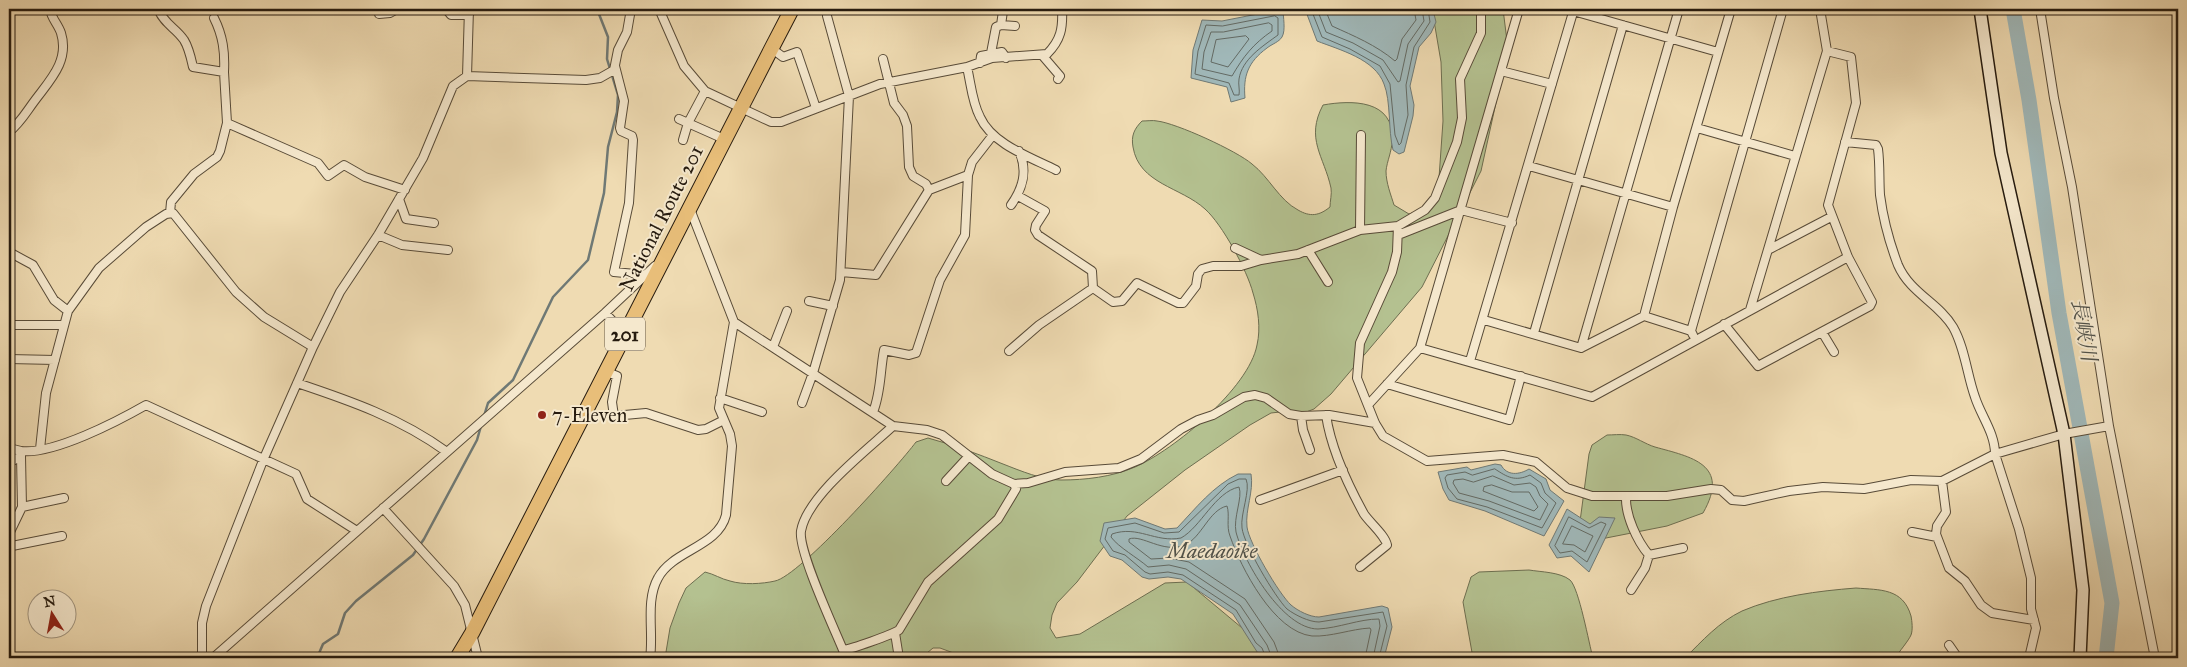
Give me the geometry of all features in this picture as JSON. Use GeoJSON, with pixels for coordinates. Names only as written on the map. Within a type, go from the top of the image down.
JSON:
{"type":"FeatureCollection","features":[{"type":"Feature","properties":{"kind":"highway","name":"National Route 201"},"geometry":{"type":"LineString","coordinates":[[457,658],[472,633],[607,372],[689,207],[792,9]]}},
{"type":"Feature","properties":{"kind":"street"},"geometry":{"type":"LineString","coordinates":[[9,132],[27,116],[32,104],[57,72],[62,58],[61,34],[51,15],[50,9]]}},
{"type":"Feature","properties":{"kind":"street"},"geometry":{"type":"LineString","coordinates":[[158,9],[163,21],[182,38],[189,49],[193,67],[224,72]]}},
{"type":"Feature","properties":{"kind":"street"},"geometry":{"type":"LineString","coordinates":[[379,14],[390,13],[396,9]]}},
{"type":"Feature","properties":{"kind":"street"},"geometry":{"type":"LineString","coordinates":[[446,9],[452,15],[469,12],[467,76]]}},
{"type":"Feature","properties":{"kind":"street"},"geometry":{"type":"LineString","coordinates":[[631,9],[627,32],[618,50],[612,70],[624,100],[620,128],[621,131],[632,136],[633,140],[629,203],[614,272],[646,275]]}},
{"type":"Feature","properties":{"kind":"street"},"geometry":{"type":"LineString","coordinates":[[659,9],[684,66],[705,92],[741,106],[771,122],[781,122],[888,82],[967,67],[992,58],[1048,54],[1056,45],[1061,35],[1062,9]]}},
{"type":"Feature","properties":{"kind":"street"},"geometry":{"type":"LineString","coordinates":[[1094,288],[1118,303],[1137,283],[1178,303],[1183,303],[1196,286],[1198,274],[1202,270],[1213,266],[1241,266],[1308,250],[1360,230],[1398,226],[1425,210],[1435,198],[1457,142],[1462,118],[1460,79],[1481,33],[1481,9]]}},
{"type":"Feature","properties":{"kind":"street"},"geometry":{"type":"LineString","coordinates":[[1368,405],[1420,348],[1519,9]]}},
{"type":"Feature","properties":{"kind":"street"},"geometry":{"type":"LineString","coordinates":[[1581,348],[1680,9]]}},
{"type":"Feature","properties":{"kind":"street"},"geometry":{"type":"LineString","coordinates":[[1644,316],[1672,207],[1731,9]]}},
{"type":"Feature","properties":{"kind":"street"},"geometry":{"type":"LineString","coordinates":[[1695,339],[1691,331],[1783,9]]}},
{"type":"Feature","properties":{"kind":"street"},"geometry":{"type":"LineString","coordinates":[[1750,310],[1827,51],[1820,9]]}},
{"type":"Feature","properties":{"kind":"street"},"geometry":{"type":"LineString","coordinates":[[1980,9],[2001,153],[2067,434],[2083,590],[2080,658]]}},
{"type":"Feature","properties":{"kind":"street"},"geometry":{"type":"LineString","coordinates":[[2040,9],[2054,98],[2072,187],[2107,426],[2155,658]]}},
{"type":"Feature","properties":{"kind":"street"},"geometry":{"type":"LineString","coordinates":[[1470,361],[1484,320],[1574,10],[1718,52]]}},
{"type":"Feature","properties":{"kind":"street"},"geometry":{"type":"LineString","coordinates":[[1001,25],[1003,11]]}},
{"type":"Feature","properties":{"kind":"street"},"geometry":{"type":"LineString","coordinates":[[802,403],[813,374],[840,272],[849,96],[827,16]]}},
{"type":"Feature","properties":{"kind":"street"},"geometry":{"type":"LineString","coordinates":[[170,214],[171,202],[194,174],[216,157],[220,151],[227,123],[224,72],[225,52],[220,30],[214,18]]}},
{"type":"Feature","properties":{"kind":"street"},"geometry":{"type":"LineString","coordinates":[[991,53],[996,27],[1001,25],[1015,26]]}},
{"type":"Feature","properties":{"kind":"street"},"geometry":{"type":"LineString","coordinates":[[1534,333],[1623,25]]}},
{"type":"Feature","properties":{"kind":"street"},"geometry":{"type":"LineString","coordinates":[[771,48],[783,57],[797,52],[816,108]]}},
{"type":"Feature","properties":{"kind":"street"},"geometry":{"type":"LineString","coordinates":[[1724,324],[1758,366],[1870,306],[1872,302],[1848,257],[1831,217],[1828,205],[1856,103],[1851,57],[1827,51]]}},
{"type":"Feature","properties":{"kind":"street"},"geometry":{"type":"LineString","coordinates":[[980,63],[980,56],[991,53],[1002,52],[1006,58]]}},
{"type":"Feature","properties":{"kind":"street"},"geometry":{"type":"LineString","coordinates":[[1042,55],[1060,76],[1058,79]]}},
{"type":"Feature","properties":{"kind":"street"},"geometry":{"type":"LineString","coordinates":[[883,59],[894,103],[903,115],[907,126],[909,168],[913,176],[926,184],[929,190]]}},
{"type":"Feature","properties":{"kind":"street"},"geometry":{"type":"LineString","coordinates":[[967,67],[975,106],[980,119],[993,135],[1056,170]]}},
{"type":"Feature","properties":{"kind":"street"},"geometry":{"type":"LineString","coordinates":[[202,658],[202,623],[206,606],[264,458],[312,347],[340,292],[378,235],[423,158],[452,86],[467,76],[586,80],[612,70]]}},
{"type":"Feature","properties":{"kind":"street"},"geometry":{"type":"LineString","coordinates":[[1501,71],[1552,84]]}},
{"type":"Feature","properties":{"kind":"street"},"geometry":{"type":"LineString","coordinates":[[683,140],[688,123],[705,92]]}},
{"type":"Feature","properties":{"kind":"street"},"geometry":{"type":"LineString","coordinates":[[679,119],[724,139]]}},
{"type":"Feature","properties":{"kind":"street"},"geometry":{"type":"LineString","coordinates":[[227,123],[318,163],[328,176],[344,165],[365,177],[405,190]]}},
{"type":"Feature","properties":{"kind":"street"},"geometry":{"type":"LineString","coordinates":[[1697,128],[1795,156]]}},
{"type":"Feature","properties":{"kind":"street"},"geometry":{"type":"LineString","coordinates":[[873,412],[879,398],[878,384],[884,350],[909,355],[916,353],[940,280],[965,235],[968,175],[972,162],[993,135]]}},
{"type":"Feature","properties":{"kind":"street"},"geometry":{"type":"LineString","coordinates":[[1360,135],[1360,230]]}},
{"type":"Feature","properties":{"kind":"street"},"geometry":{"type":"LineString","coordinates":[[1845,142],[1876,146],[1878,149],[1880,196],[1890,242],[1899,266],[1905,278],[1919,294],[1940,312],[1954,328],[1975,397],[1995,443],[1995,454],[2019,529],[2031,578],[2031,610],[2036,628],[2029,658]]}},
{"type":"Feature","properties":{"kind":"street"},"geometry":{"type":"LineString","coordinates":[[1010,205],[1018,196],[1025,172],[1019,151]]}},
{"type":"Feature","properties":{"kind":"street"},"geometry":{"type":"LineString","coordinates":[[1529,166],[1672,207]]}},
{"type":"Feature","properties":{"kind":"street"},"geometry":{"type":"LineString","coordinates":[[840,272],[876,275],[929,190],[968,175]]}},
{"type":"Feature","properties":{"kind":"street"},"geometry":{"type":"LineString","coordinates":[[1018,196],[1045,211],[1036,224],[1035,230],[1038,235],[1092,271],[1094,288]]}},
{"type":"Feature","properties":{"kind":"street"},"geometry":{"type":"LineString","coordinates":[[399,199],[406,218],[434,223]]}},
{"type":"Feature","properties":{"kind":"street"},"geometry":{"type":"LineString","coordinates":[[650,658],[652,601],[657,579],[669,563],[724,526],[732,446],[719,408],[734,322],[689,207]]}},
{"type":"Feature","properties":{"kind":"street"},"geometry":{"type":"LineString","coordinates":[[1398,236],[1461,210],[1512,223]]}},
{"type":"Feature","properties":{"kind":"street"},"geometry":{"type":"LineString","coordinates":[[40,450],[46,393],[68,310],[99,268],[146,227],[170,214],[173,213],[236,292],[264,317],[312,347]]}},
{"type":"Feature","properties":{"kind":"street"},"geometry":{"type":"LineString","coordinates":[[1768,250],[1831,217]]}},
{"type":"Feature","properties":{"kind":"street"},"geometry":{"type":"LineString","coordinates":[[1398,226],[1392,272],[1360,343],[1357,378],[1375,423],[1384,436],[1427,461],[1503,455],[1536,462],[1567,488],[1592,496],[1667,496],[1711,489],[1721,490],[1732,500],[1744,501],[1789,491],[1823,487],[1864,489],[1911,480],[1942,481],[1995,454],[2067,434],[2107,426]]}},
{"type":"Feature","properties":{"kind":"street"},"geometry":{"type":"LineString","coordinates":[[378,235],[402,245],[448,250]]}},
{"type":"Feature","properties":{"kind":"street"},"geometry":{"type":"LineString","coordinates":[[1235,248],[1261,260]]}},
{"type":"Feature","properties":{"kind":"street"},"geometry":{"type":"LineString","coordinates":[[1308,250],[1328,282]]}},
{"type":"Feature","properties":{"kind":"street"},"geometry":{"type":"LineString","coordinates":[[9,252],[33,265],[54,300],[68,310]]}},
{"type":"Feature","properties":{"kind":"street"},"geometry":{"type":"LineString","coordinates":[[1420,348],[1592,397],[1848,257]]}},
{"type":"Feature","properties":{"kind":"street"},"geometry":{"type":"LineString","coordinates":[[212,658],[606,313],[664,258]]}},
{"type":"Feature","properties":{"kind":"street"},"geometry":{"type":"LineString","coordinates":[[1009,351],[1039,325],[1094,288]]}},
{"type":"Feature","properties":{"kind":"street"},"geometry":{"type":"LineString","coordinates":[[809,301],[832,306]]}},
{"type":"Feature","properties":{"kind":"street"},"geometry":{"type":"LineString","coordinates":[[773,347],[787,311]]}},
{"type":"Feature","properties":{"kind":"street"},"geometry":{"type":"LineString","coordinates":[[606,313],[625,334]]}},
{"type":"Feature","properties":{"kind":"street"},"geometry":{"type":"LineString","coordinates":[[1484,320],[1581,348],[1644,316],[1691,331]]}},
{"type":"Feature","properties":{"kind":"street"},"geometry":{"type":"LineString","coordinates":[[734,322],[894,426],[926,430],[942,435],[992,474],[1014,484],[1028,483],[1065,472],[1120,468],[1141,459],[1181,429],[1198,420],[1213,416],[1244,397],[1266,398],[1289,414],[1326,416],[1375,423]]}},
{"type":"Feature","properties":{"kind":"street"},"geometry":{"type":"LineString","coordinates":[[9,325],[64,325]]}},
{"type":"Feature","properties":{"kind":"street"},"geometry":{"type":"LineString","coordinates":[[1822,332],[1834,352]]}},
{"type":"Feature","properties":{"kind":"street"},"geometry":{"type":"LineString","coordinates":[[9,359],[55,360]]}},
{"type":"Feature","properties":{"kind":"street"},"geometry":{"type":"LineString","coordinates":[[607,372],[617,376],[612,402],[614,416],[646,413],[698,430],[706,429],[724,420]]}},
{"type":"Feature","properties":{"kind":"street"},"geometry":{"type":"LineString","coordinates":[[1387,384],[1509,420],[1521,376]]}},
{"type":"Feature","properties":{"kind":"street"},"geometry":{"type":"LineString","coordinates":[[297,383],[357,403],[417,430],[447,452]]}},
{"type":"Feature","properties":{"kind":"street"},"geometry":{"type":"LineString","coordinates":[[720,398],[762,412]]}},
{"type":"Feature","properties":{"kind":"street"},"geometry":{"type":"LineString","coordinates":[[9,463],[21,454],[76,439],[125,417],[146,405],[296,474],[307,498],[357,531]]}},
{"type":"Feature","properties":{"kind":"street"},"geometry":{"type":"LineString","coordinates":[[1302,416],[1303,430],[1310,450]]}},
{"type":"Feature","properties":{"kind":"street"},"geometry":{"type":"LineString","coordinates":[[1326,416],[1343,470],[1370,524],[1386,541],[1387,545],[1360,567]]}},
{"type":"Feature","properties":{"kind":"street"},"geometry":{"type":"LineString","coordinates":[[894,426],[838,476],[814,503],[806,516],[801,533],[803,547],[813,576],[843,650],[854,649],[861,643],[895,633],[899,630],[928,582],[998,519],[1016,489],[1014,484]]}},
{"type":"Feature","properties":{"kind":"street"},"geometry":{"type":"LineString","coordinates":[[9,448],[21,454]]}},
{"type":"Feature","properties":{"kind":"street"},"geometry":{"type":"LineString","coordinates":[[9,534],[22,507],[21,454]]}},
{"type":"Feature","properties":{"kind":"street"},"geometry":{"type":"LineString","coordinates":[[946,481],[969,456]]}},
{"type":"Feature","properties":{"kind":"street"},"geometry":{"type":"LineString","coordinates":[[1260,500],[1343,470]]}},
{"type":"Feature","properties":{"kind":"street"},"geometry":{"type":"LineString","coordinates":[[1942,481],[1946,512],[1937,526],[1937,537],[1949,568],[1965,581],[1982,605],[1992,613],[2034,620]]}},
{"type":"Feature","properties":{"kind":"street"},"geometry":{"type":"LineString","coordinates":[[1626,496],[1627,513],[1641,546],[1649,555]]}},
{"type":"Feature","properties":{"kind":"street"},"geometry":{"type":"LineString","coordinates":[[22,507],[64,498]]}},
{"type":"Feature","properties":{"kind":"street"},"geometry":{"type":"LineString","coordinates":[[383,508],[454,586],[465,605],[478,658]]}},
{"type":"Feature","properties":{"kind":"street"},"geometry":{"type":"LineString","coordinates":[[1912,532],[1937,537]]}},
{"type":"Feature","properties":{"kind":"street"},"geometry":{"type":"LineString","coordinates":[[9,543],[12,546],[62,536]]}},
{"type":"Feature","properties":{"kind":"street"},"geometry":{"type":"LineString","coordinates":[[1649,555],[1684,548]]}},
{"type":"Feature","properties":{"kind":"street"},"geometry":{"type":"LineString","coordinates":[[1631,590],[1645,568],[1649,555]]}},
{"type":"Feature","properties":{"kind":"street"},"geometry":{"type":"LineString","coordinates":[[895,633],[899,658]]}},
{"type":"Feature","properties":{"kind":"street"},"geometry":{"type":"LineString","coordinates":[[1949,645],[1958,658]]}},
{"type":"Feature","properties":{"kind":"green space"},"geometry":{"type":"Polygon","coordinates":[[[1432,9],[1503,9],[1509,57],[1499,89],[1481,171],[1422,287],[1331,394],[1314,409],[1301,414],[1289,411],[1271,413],[1250,425],[1185,470],[1127,516],[1077,582],[1057,603],[1052,615],[1050,628],[1056,638],[1080,634],[1165,583],[1187,582],[1278,658],[967,658],[940,648],[933,648],[921,658],[665,658],[670,628],[686,588],[705,572],[727,580],[747,584],[775,581],[787,575],[805,561],[848,519],[916,442],[928,438],[1032,475],[1054,480],[1089,479],[1108,476],[1135,467],[1151,459],[1208,416],[1240,380],[1251,362],[1258,339],[1258,312],[1250,283],[1233,248],[1219,225],[1205,209],[1184,195],[1162,184],[1143,169],[1133,147],[1132,139],[1135,130],[1142,121],[1155,121],[1178,127],[1206,138],[1234,152],[1252,164],[1291,206],[1302,212],[1314,214],[1330,207],[1331,195],[1331,188],[1316,138],[1318,117],[1323,105],[1358,103],[1369,105],[1379,110],[1386,117],[1391,127],[1392,145],[1386,171],[1394,205],[1409,214],[1427,209],[1438,192],[1443,121],[1441,62],[1432,9]]]}},
{"type":"Feature","properties":{"kind":"green space"},"geometry":{"type":"Polygon","coordinates":[[[1607,435],[1630,436],[1651,446],[1693,459],[1703,465],[1710,473],[1712,483],[1710,497],[1703,513],[1667,526],[1601,539],[1579,529],[1589,454],[1592,445],[1607,435]]]}},
{"type":"Feature","properties":{"kind":"green space"},"geometry":{"type":"Polygon","coordinates":[[[1529,570],[1556,574],[1570,580],[1577,594],[1593,658],[1473,658],[1463,602],[1471,577],[1479,572],[1529,570]]]}},
{"type":"Feature","properties":{"kind":"green space"},"geometry":{"type":"Polygon","coordinates":[[[1856,588],[1890,592],[1902,600],[1907,607],[1911,618],[1912,633],[1895,658],[1685,658],[1718,626],[1742,611],[1798,595],[1856,588]]]}},
{"type":"Feature","properties":{"kind":"water"},"geometry":{"type":"Polygon","coordinates":[[[1283,9],[1284,27],[1282,37],[1261,53],[1251,64],[1246,76],[1245,98],[1231,102],[1227,87],[1191,78],[1193,50],[1202,20],[1222,21],[1283,9]]]}},
{"type":"Feature","properties":{"kind":"water"},"geometry":{"type":"Polygon","coordinates":[[[1305,9],[1433,10],[1436,22],[1431,33],[1419,47],[1410,86],[1414,105],[1413,116],[1404,152],[1399,154],[1393,150],[1388,99],[1384,84],[1379,75],[1373,68],[1356,56],[1317,41],[1305,9]]]}},
{"type":"Feature","properties":{"kind":"water"},"geometry":{"type":"Polygon","coordinates":[[[1495,464],[1501,465],[1510,473],[1529,469],[1546,479],[1550,490],[1564,501],[1544,536],[1485,511],[1449,500],[1443,489],[1438,472],[1467,467],[1471,470],[1495,464]]]}},
{"type":"Feature","properties":{"kind":"water","name":"Maedaoike"},"geometry":{"type":"Polygon","coordinates":[[[1238,474],[1251,474],[1252,481],[1247,527],[1265,568],[1286,599],[1297,609],[1316,617],[1382,606],[1388,608],[1392,627],[1384,658],[1261,658],[1233,614],[1181,579],[1168,577],[1149,579],[1142,577],[1122,560],[1110,556],[1100,541],[1104,523],[1135,518],[1165,529],[1177,528],[1213,491],[1238,474]]]}},
{"type":"Feature","properties":{"kind":"water"},"geometry":{"type":"Polygon","coordinates":[[[1567,509],[1590,524],[1599,517],[1615,518],[1589,572],[1571,556],[1557,558],[1549,545],[1567,509]]]}},
{"type":"Feature","properties":{"kind":"waterway"},"geometry":{"type":"LineString","coordinates":[[484,416],[488,403],[513,380],[553,297],[588,260],[604,193],[608,147],[617,112],[618,95],[607,59],[608,37],[597,9]]}},
{"type":"Feature","properties":{"kind":"waterway","name":"長峡川"},"geometry":{"type":"LineString","coordinates":[[2013,9],[2029,100],[2059,313],[2112,603],[2106,658]]}},
{"type":"Feature","properties":{"kind":"waterway"},"geometry":{"type":"LineString","coordinates":[[317,658],[323,644],[338,634],[345,613],[356,601],[413,555],[424,539],[477,440],[481,426]]}},
{"type":"Feature","properties":{"kind":"place","name":"7-Eleven"},"geometry":{"type":"Point","coordinates":[542,415]}}]}
